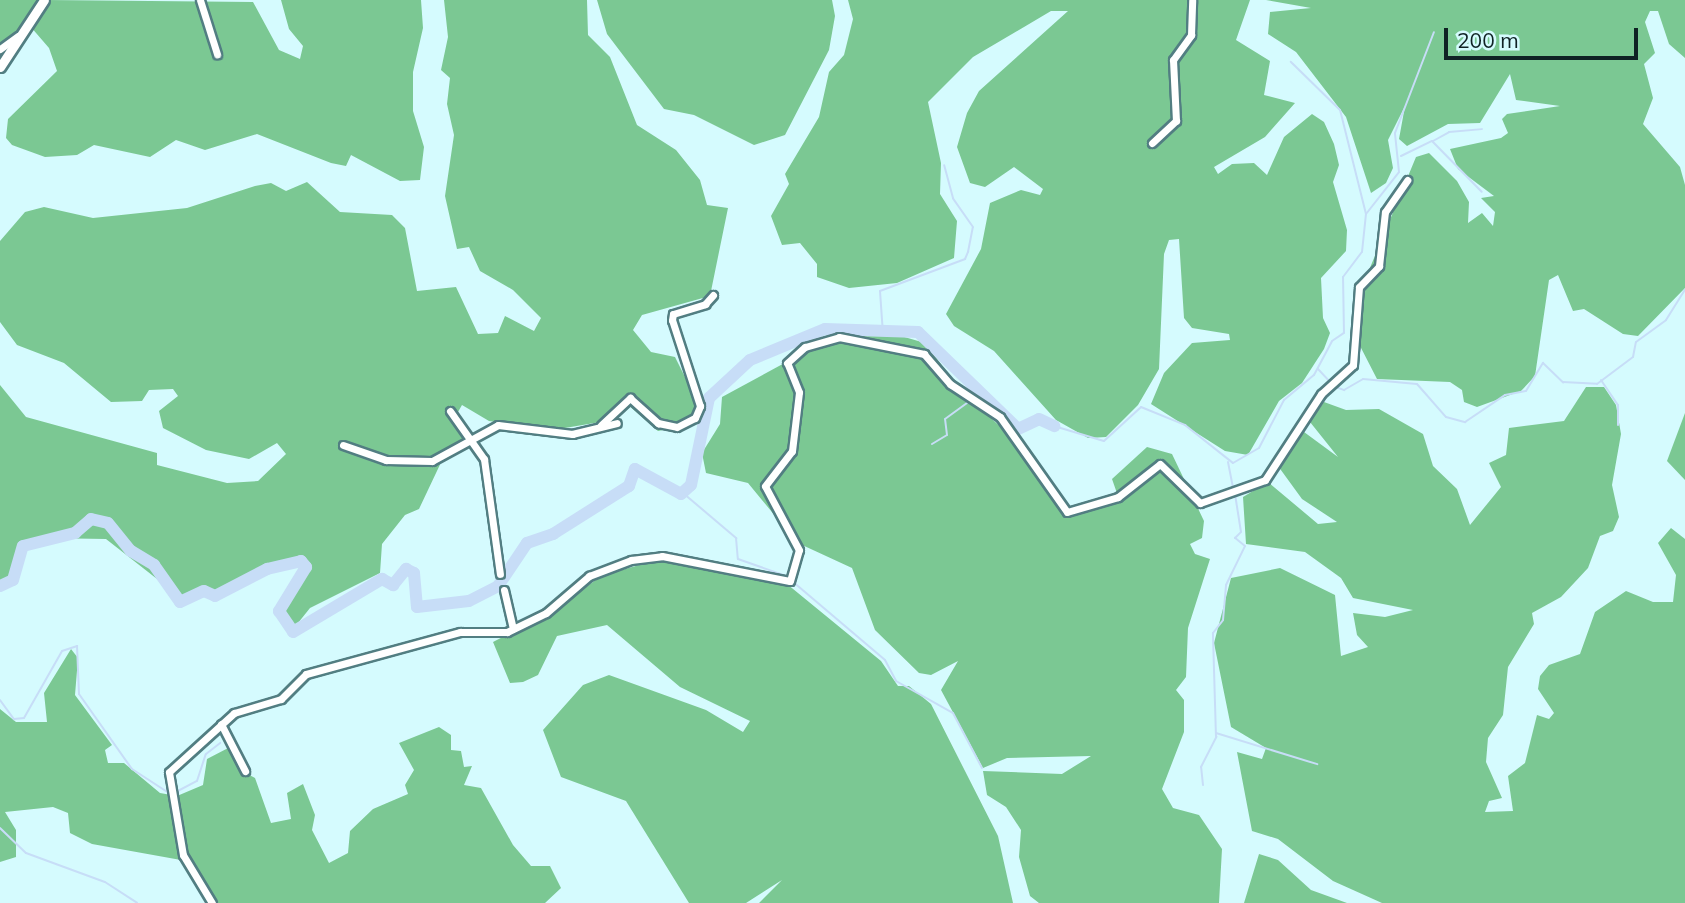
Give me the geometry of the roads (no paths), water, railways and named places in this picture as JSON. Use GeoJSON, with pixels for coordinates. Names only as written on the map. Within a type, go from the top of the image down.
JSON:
{"type":"FeatureCollection","features":[{"type":"Feature","properties":{"kind":"street"},"geometry":{"type":"LineString","coordinates":[[0,67],[44,0]]}},
{"type":"Feature","properties":{"kind":"street"},"geometry":{"type":"LineString","coordinates":[[200,0],[217,54]]}},
{"type":"Feature","properties":{"kind":"street"},"geometry":{"type":"LineString","coordinates":[[1152,143],[1176,121],[1173,60],[1191,35],[1192,0]]}},
{"type":"Feature","properties":{"kind":"street"},"geometry":{"type":"LineString","coordinates":[[0,49],[18,36]]}},
{"type":"Feature","properties":{"kind":"street"},"geometry":{"type":"LineString","coordinates":[[212,903],[183,855],[169,776],[221,724],[238,711],[281,699],[306,674],[460,632],[500,634],[512,626],[546,613],[589,576],[646,557],[790,581],[799,550],[766,482],[792,451],[799,392],[789,358],[831,338],[924,354],[950,384],[1000,417],[1067,512],[1118,497],[1160,464],[1200,503],[1265,480],[1321,394],[1353,365],[1359,287],[1379,266],[1385,212],[1407,180]]}},
{"type":"Feature","properties":{"kind":"street"},"geometry":{"type":"LineString","coordinates":[[601,425],[630,397],[659,423],[677,428],[695,418],[700,406],[679,356],[673,314],[705,304],[713,295]]}},
{"type":"Feature","properties":{"kind":"street"},"geometry":{"type":"LineString","coordinates":[[450,411],[474,437],[488,472],[500,574]]}},
{"type":"Feature","properties":{"kind":"street"},"geometry":{"type":"LineString","coordinates":[[343,444],[386,460],[432,461],[498,425],[564,434],[617,423]]}},
{"type":"Feature","properties":{"kind":"street"},"geometry":{"type":"LineString","coordinates":[[504,590],[512,626]]}},
{"type":"Feature","properties":{"kind":"street"},"geometry":{"type":"LineString","coordinates":[[221,724],[245,771]]}},
{"type":"Feature","properties":{"kind":"waterway"},"geometry":{"type":"LineString","coordinates":[[1366,214],[1399,172],[1395,133],[1434,32]]}},
{"type":"Feature","properties":{"kind":"waterway"},"geometry":{"type":"LineString","coordinates":[[1054,426],[1104,441],[1141,407],[1185,425],[1233,463],[1259,448],[1284,400],[1314,375],[1332,341],[1344,333],[1343,277],[1362,252],[1366,214],[1340,110],[1291,62]]}},
{"type":"Feature","properties":{"kind":"waterway"},"geometry":{"type":"LineString","coordinates":[[1433,141],[1449,132],[1482,129]]}},
{"type":"Feature","properties":{"kind":"waterway"},"geometry":{"type":"LineString","coordinates":[[1401,156],[1432,141],[1482,192]]}},
{"type":"Feature","properties":{"kind":"waterway"},"geometry":{"type":"LineString","coordinates":[[883,334],[880,291],[965,259],[968,252],[973,227],[953,198],[944,165]]}},
{"type":"Feature","properties":{"kind":"waterway"},"geometry":{"type":"LineString","coordinates":[[1333,386],[1344,390],[1363,379],[1417,384],[1446,417],[1465,422],[1505,395],[1526,391],[1543,363],[1563,382],[1597,384],[1633,357],[1636,342],[1666,320],[1685,290]]}},
{"type":"Feature","properties":{"kind":"waterway"},"geometry":{"type":"LineString","coordinates":[[0,586],[13,580],[23,546],[75,533],[91,519],[108,523],[131,551],[154,565],[180,602],[204,591],[215,596],[267,569],[301,561],[306,567],[279,611],[293,632],[382,579],[393,585],[406,569],[414,573],[417,607],[469,601],[498,586],[527,543],[553,534],[629,486],[635,469],[681,494],[691,485],[709,398],[750,360],[825,329],[918,332],[1018,429],[1039,419],[1054,426]]}},
{"type":"Feature","properties":{"kind":"waterway"},"geometry":{"type":"LineString","coordinates":[[1318,369],[1330,382]]}},
{"type":"Feature","properties":{"kind":"waterway"},"geometry":{"type":"LineString","coordinates":[[1601,380],[1618,405],[1618,425]]}},
{"type":"Feature","properties":{"kind":"waterway"},"geometry":{"type":"LineString","coordinates":[[974,398],[979,394]]}},
{"type":"Feature","properties":{"kind":"waterway"},"geometry":{"type":"LineString","coordinates":[[932,444],[947,435],[945,419],[970,401]]}},
{"type":"Feature","properties":{"kind":"waterway"},"geometry":{"type":"LineString","coordinates":[[1228,462],[1233,488]]}},
{"type":"Feature","properties":{"kind":"waterway"},"geometry":{"type":"LineString","coordinates":[[683,493],[736,538],[738,559],[789,577]]}},
{"type":"Feature","properties":{"kind":"waterway"},"geometry":{"type":"LineString","coordinates":[[1203,785],[1201,767],[1216,737],[1213,633],[1223,620],[1226,585],[1245,546],[1235,538],[1241,532],[1235,493]]}},
{"type":"Feature","properties":{"kind":"waterway"},"geometry":{"type":"LineString","coordinates":[[792,581],[885,660],[896,681],[953,713],[982,768]]}},
{"type":"Feature","properties":{"kind":"waterway"},"geometry":{"type":"LineString","coordinates":[[0,700],[14,719],[24,718],[62,651],[77,646],[79,694],[132,769],[169,793]]}},
{"type":"Feature","properties":{"kind":"waterway"},"geometry":{"type":"LineString","coordinates":[[1216,733],[1317,764]]}},
{"type":"Feature","properties":{"kind":"waterway"},"geometry":{"type":"LineString","coordinates":[[174,793],[197,781],[206,754],[220,743]]}},
{"type":"Feature","properties":{"kind":"waterway"},"geometry":{"type":"LineString","coordinates":[[0,828],[26,853],[105,882],[137,903]]}}]}
